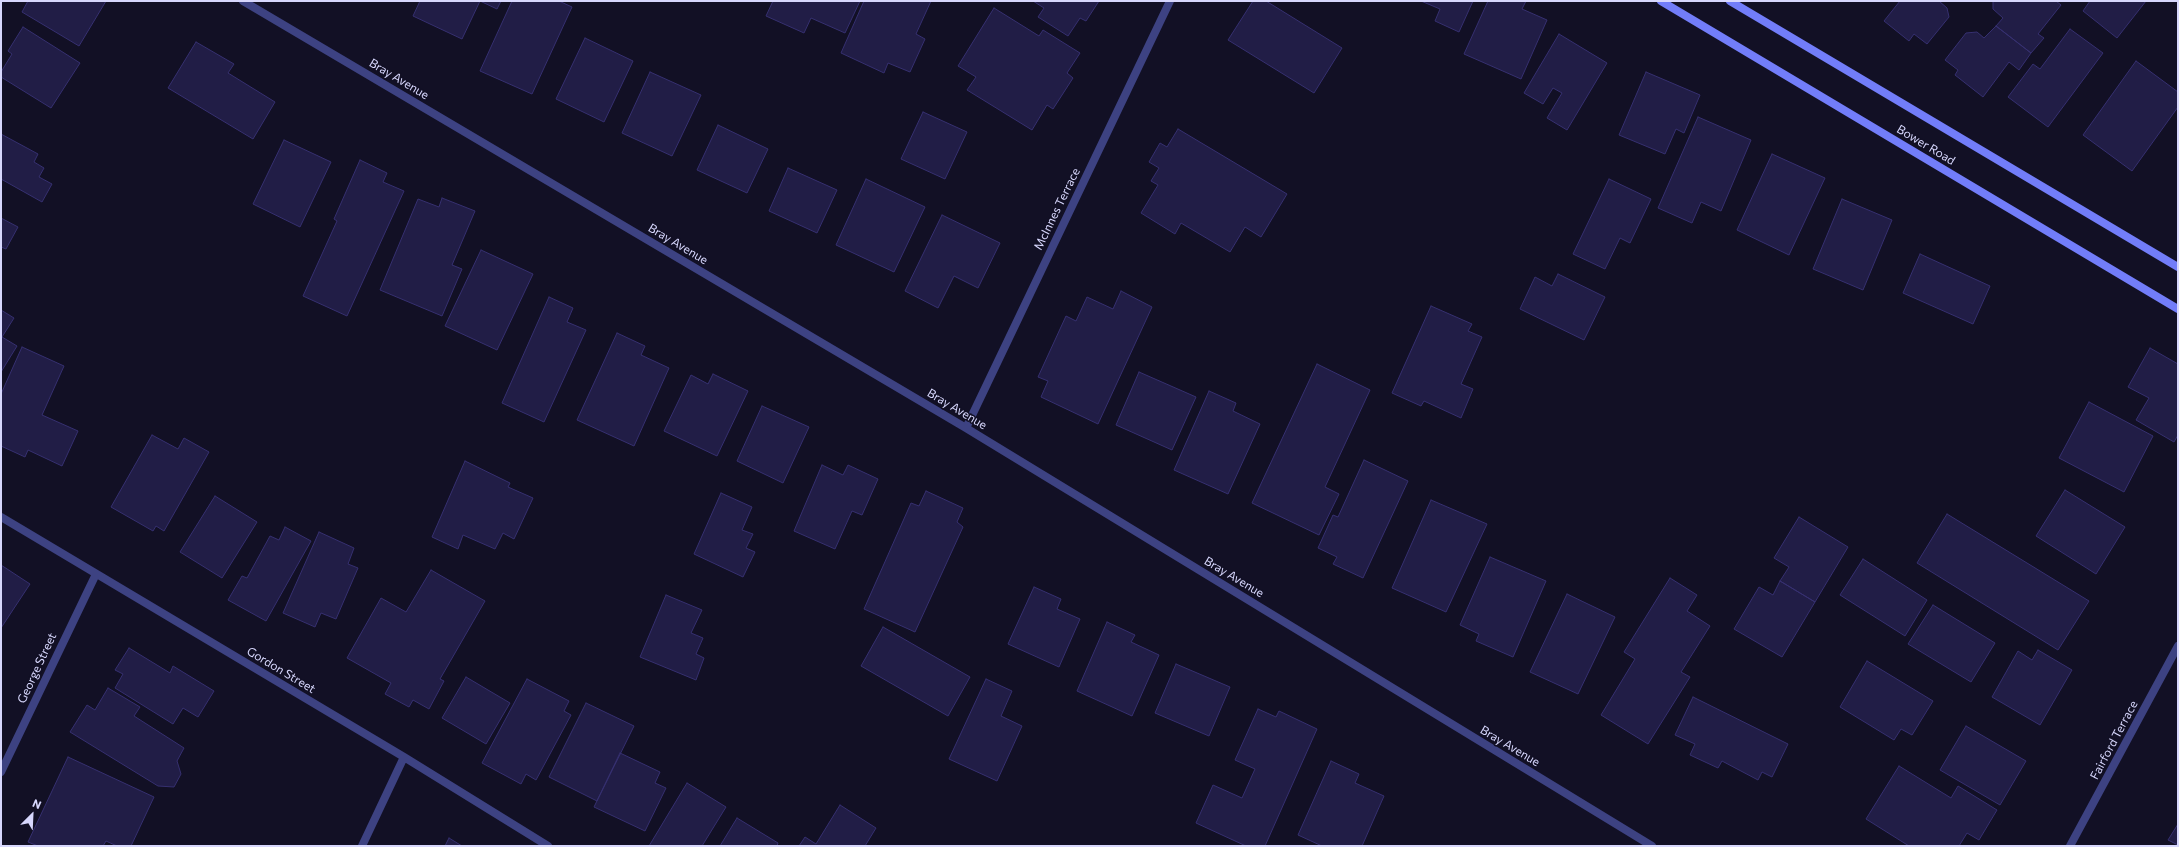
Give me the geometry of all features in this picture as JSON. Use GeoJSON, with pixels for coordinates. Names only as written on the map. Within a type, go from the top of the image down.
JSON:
{"type":"FeatureCollection","features":[{"type":"Feature","properties":{"kind":"main road","name":"Bower Road"},"geometry":{"type":"LineString","coordinates":[[1661,1],[2178,309]]}},
{"type":"Feature","properties":{"kind":"main road","name":"Bower Road"},"geometry":{"type":"LineString","coordinates":[[1730,1],[2178,267]]}},
{"type":"Feature","properties":{"kind":"street","name":"Bray Avenue"},"geometry":{"type":"LineString","coordinates":[[243,1],[966,428],[1652,846]]}},
{"type":"Feature","properties":{"kind":"street","name":"McInnes Terrace"},"geometry":{"type":"LineString","coordinates":[[966,428],[1170,1]]}},
{"type":"Feature","properties":{"kind":"street","name":"Gordon Street"},"geometry":{"type":"LineString","coordinates":[[1,517],[548,846]]}},
{"type":"Feature","properties":{"kind":"street","name":"George Street"},"geometry":{"type":"LineString","coordinates":[[1,772],[96,574]]}},
{"type":"Feature","properties":{"kind":"street","name":"Fairford Terrace"},"geometry":{"type":"LineString","coordinates":[[2070,846],[2178,646]]}},
{"type":"Feature","properties":{"kind":"street"},"geometry":{"type":"LineString","coordinates":[[362,846],[404,758]]}},
{"type":"Feature","properties":{"kind":"building"},"geometry":{"type":"Polygon","coordinates":[[[28,1],[106,1],[79,46],[22,12],[28,1]]]}},
{"type":"Feature","properties":{"kind":"building"},"geometry":{"type":"Polygon","coordinates":[[[420,1],[480,1],[462,39],[413,16],[420,1]]]}},
{"type":"Feature","properties":{"kind":"building"},"geometry":{"type":"Polygon","coordinates":[[[480,1],[501,1],[497,9],[480,1]]]}},
{"type":"Feature","properties":{"kind":"building"},"geometry":{"type":"Polygon","coordinates":[[[512,1],[559,1],[572,7],[532,94],[480,71],[512,1]]]}},
{"type":"Feature","properties":{"kind":"building"},"geometry":{"type":"Polygon","coordinates":[[[773,1],[860,1],[845,33],[811,18],[804,33],[766,16],[773,1]]]}},
{"type":"Feature","properties":{"kind":"building"},"geometry":{"type":"Polygon","coordinates":[[[864,1],[931,1],[916,34],[925,39],[910,72],[888,63],[884,73],[841,53],[864,1]]]}},
{"type":"Feature","properties":{"kind":"building"},"geometry":{"type":"Polygon","coordinates":[[[1033,1],[1099,1],[1086,21],[1080,18],[1068,36],[1038,17],[1044,8],[1033,1]]]}},
{"type":"Feature","properties":{"kind":"building"},"geometry":{"type":"Polygon","coordinates":[[[1253,1],[1266,1],[1342,48],[1314,93],[1228,40],[1253,1]]]}},
{"type":"Feature","properties":{"kind":"building"},"geometry":{"type":"Polygon","coordinates":[[[1421,1],[1473,1],[1459,32],[1435,21],[1440,9],[1421,1]]]}},
{"type":"Feature","properties":{"kind":"building"},"geometry":{"type":"Polygon","coordinates":[[[1488,1],[1526,1],[1522,9],[1547,20],[1521,79],[1464,54],[1488,1]]]}},
{"type":"Feature","properties":{"kind":"building"},"geometry":{"type":"Polygon","coordinates":[[[1900,1],[1939,1],[1947,8],[1949,17],[1927,44],[1914,34],[1909,41],[1884,21],[1900,1]]]}},
{"type":"Feature","properties":{"kind":"building"},"geometry":{"type":"Polygon","coordinates":[[[1993,1],[2056,1],[2061,5],[2038,34],[2044,38],[2031,53],[1996,26],[2003,18],[1993,9],[1993,1]]]}},
{"type":"Feature","properties":{"kind":"building"},"geometry":{"type":"Polygon","coordinates":[[[2090,1],[2146,1],[2117,38],[2083,11],[2090,1]]]}},
{"type":"Feature","properties":{"kind":"building"},"geometry":{"type":"Polygon","coordinates":[[[994,8],[1039,36],[1043,30],[1080,53],[1067,73],[1073,78],[1053,109],[1047,105],[1032,130],[967,90],[976,77],[958,66],[994,8]]]}},
{"type":"Feature","properties":{"kind":"building"},"geometry":{"type":"Polygon","coordinates":[[[1996,26],[2031,53],[2019,70],[2009,62],[1983,97],[1955,75],[1958,70],[1945,60],[1966,33],[1977,32],[1984,38],[1996,26]]]}},
{"type":"Feature","properties":{"kind":"building"},"geometry":{"type":"Polygon","coordinates":[[[23,27],[80,63],[51,108],[1,77],[1,72],[12,54],[8,51],[23,27]]]}},
{"type":"Feature","properties":{"kind":"building"},"geometry":{"type":"Polygon","coordinates":[[[2070,29],[2103,53],[2048,127],[2008,97],[2033,64],[2040,69],[2070,29]]]}},
{"type":"Feature","properties":{"kind":"building"},"geometry":{"type":"Polygon","coordinates":[[[1559,34],[1607,63],[1567,130],[1547,118],[1562,93],[1553,88],[1543,104],[1524,93],[1559,34]]]}},
{"type":"Feature","properties":{"kind":"building"},"geometry":{"type":"Polygon","coordinates":[[[585,38],[633,61],[604,122],[556,99],[585,38]]]}},
{"type":"Feature","properties":{"kind":"building"},"geometry":{"type":"Polygon","coordinates":[[[196,42],[234,64],[228,73],[275,102],[253,139],[168,88],[196,42]]]}},
{"type":"Feature","properties":{"kind":"building"},"geometry":{"type":"Polygon","coordinates":[[[2136,61],[2178,92],[2178,107],[2132,171],[2083,135],[2136,61]]]}},
{"type":"Feature","properties":{"kind":"building"},"geometry":{"type":"Polygon","coordinates":[[[650,72],[701,95],[672,156],[622,133],[650,72]]]}},
{"type":"Feature","properties":{"kind":"building"},"geometry":{"type":"Polygon","coordinates":[[[1646,72],[1700,95],[1684,133],[1676,129],[1665,154],[1619,135],[1646,72]]]}},
{"type":"Feature","properties":{"kind":"building"},"geometry":{"type":"Polygon","coordinates":[[[923,112],[967,132],[945,179],[901,159],[923,112]]]}},
{"type":"Feature","properties":{"kind":"building"},"geometry":{"type":"Polygon","coordinates":[[[1698,117],[1751,140],[1721,211],[1701,202],[1692,223],[1658,208],[1698,117]]]}},
{"type":"Feature","properties":{"kind":"building"},"geometry":{"type":"Polygon","coordinates":[[[718,125],[768,149],[747,193],[697,170],[718,125]]]}},
{"type":"Feature","properties":{"kind":"building"},"geometry":{"type":"Polygon","coordinates":[[[1178,129],[1287,194],[1261,237],[1245,227],[1230,252],[1181,223],[1175,234],[1141,213],[1158,185],[1151,181],[1159,168],[1149,162],[1160,143],[1167,147],[1178,129]]]}},
{"type":"Feature","properties":{"kind":"building"},"geometry":{"type":"Polygon","coordinates":[[[1,134],[38,154],[34,162],[44,168],[39,177],[52,184],[42,202],[1,179],[1,134]]]}},
{"type":"Feature","properties":{"kind":"building"},"geometry":{"type":"Polygon","coordinates":[[[284,140],[331,162],[300,227],[253,204],[284,140]]]}},
{"type":"Feature","properties":{"kind":"building"},"geometry":{"type":"Polygon","coordinates":[[[1772,154],[1825,178],[1789,255],[1737,230],[1772,154]]]}},
{"type":"Feature","properties":{"kind":"building"},"geometry":{"type":"Polygon","coordinates":[[[360,160],[387,173],[383,182],[404,191],[347,316],[303,296],[337,221],[334,219],[360,160]]]}},
{"type":"Feature","properties":{"kind":"building"},"geometry":{"type":"Polygon","coordinates":[[[788,168],[837,190],[817,233],[769,211],[788,168]]]}},
{"type":"Feature","properties":{"kind":"building"},"geometry":{"type":"Polygon","coordinates":[[[866,179],[925,207],[894,272],[836,245],[866,179]]]}},
{"type":"Feature","properties":{"kind":"building"},"geometry":{"type":"Polygon","coordinates":[[[1609,179],[1651,199],[1630,243],[1620,238],[1605,269],[1573,254],[1609,179]]]}},
{"type":"Feature","properties":{"kind":"building"},"geometry":{"type":"Polygon","coordinates":[[[442,198],[475,211],[452,265],[462,269],[442,316],[380,290],[418,199],[439,207],[442,198]]]}},
{"type":"Feature","properties":{"kind":"building"},"geometry":{"type":"Polygon","coordinates":[[[1842,199],[1892,220],[1863,290],[1813,269],[1842,199]]]}},
{"type":"Feature","properties":{"kind":"building"},"geometry":{"type":"Polygon","coordinates":[[[942,215],[1000,243],[978,288],[954,276],[938,308],[905,291],[942,215]]]}},
{"type":"Feature","properties":{"kind":"building"},"geometry":{"type":"Polygon","coordinates":[[[1,218],[18,227],[6,249],[1,247],[1,218]]]}},
{"type":"Feature","properties":{"kind":"building"},"geometry":{"type":"Polygon","coordinates":[[[481,250],[533,274],[497,350],[445,326],[481,250]]]}},
{"type":"Feature","properties":{"kind":"building"},"geometry":{"type":"Polygon","coordinates":[[[1920,254],[1990,286],[1973,324],[1903,293],[1920,254]]]}},
{"type":"Feature","properties":{"kind":"building"},"geometry":{"type":"Polygon","coordinates":[[[1558,274],[1605,297],[1584,340],[1520,309],[1535,277],[1552,286],[1558,274]]]}},
{"type":"Feature","properties":{"kind":"building"},"geometry":{"type":"Polygon","coordinates":[[[1121,291],[1152,307],[1098,424],[1041,397],[1048,381],[1038,377],[1066,316],[1076,321],[1087,297],[1113,309],[1121,291]]]}},
{"type":"Feature","properties":{"kind":"building"},"geometry":{"type":"Polygon","coordinates":[[[549,297],[573,308],[567,322],[586,330],[544,422],[502,403],[549,297]]]}},
{"type":"Feature","properties":{"kind":"building"},"geometry":{"type":"Polygon","coordinates":[[[1431,306],[1472,324],[1468,331],[1482,337],[1461,384],[1473,389],[1461,418],[1424,401],[1421,406],[1392,393],[1431,306]]]}},
{"type":"Feature","properties":{"kind":"building"},"geometry":{"type":"Polygon","coordinates":[[[1,310],[14,318],[2,337],[17,346],[1,372],[1,310]]]}},
{"type":"Feature","properties":{"kind":"building"},"geometry":{"type":"Polygon","coordinates":[[[617,333],[645,346],[641,355],[669,368],[634,446],[577,420],[617,333]]]}},
{"type":"Feature","properties":{"kind":"building"},"geometry":{"type":"Polygon","coordinates":[[[22,347],[64,366],[42,415],[78,431],[62,466],[28,450],[25,457],[1,446],[1,394],[22,347]]]}},
{"type":"Feature","properties":{"kind":"building"},"geometry":{"type":"Polygon","coordinates":[[[2150,348],[2178,364],[2178,435],[2174,442],[2136,420],[2149,398],[2128,387],[2150,348]]]}},
{"type":"Feature","properties":{"kind":"building"},"geometry":{"type":"Polygon","coordinates":[[[1317,364],[1370,390],[1325,487],[1339,494],[1319,535],[1252,503],[1317,364]]]}},
{"type":"Feature","properties":{"kind":"building"},"geometry":{"type":"Polygon","coordinates":[[[1139,372],[1196,397],[1172,450],[1116,425],[1139,372]]]}},
{"type":"Feature","properties":{"kind":"building"},"geometry":{"type":"Polygon","coordinates":[[[713,374],[748,391],[717,456],[664,431],[691,375],[708,384],[713,374]]]}},
{"type":"Feature","properties":{"kind":"building"},"geometry":{"type":"Polygon","coordinates":[[[1209,391],[1236,403],[1233,411],[1260,424],[1228,494],[1174,470],[1209,391]]]}},
{"type":"Feature","properties":{"kind":"building"},"geometry":{"type":"Polygon","coordinates":[[[2089,402],[2153,436],[2124,492],[2059,458],[2089,402]]]}},
{"type":"Feature","properties":{"kind":"building"},"geometry":{"type":"Polygon","coordinates":[[[762,406],[809,427],[783,483],[737,461],[762,406]]]}},
{"type":"Feature","properties":{"kind":"building"},"geometry":{"type":"Polygon","coordinates":[[[152,435],[178,449],[184,438],[209,452],[164,531],[156,526],[153,531],[111,507],[152,435]]]}},
{"type":"Feature","properties":{"kind":"building"},"geometry":{"type":"Polygon","coordinates":[[[1364,460],[1408,481],[1363,578],[1333,564],[1337,557],[1318,548],[1333,515],[1338,517],[1364,460]]]}},
{"type":"Feature","properties":{"kind":"building"},"geometry":{"type":"Polygon","coordinates":[[[465,461],[510,483],[508,487],[533,498],[514,539],[503,533],[495,549],[463,535],[458,549],[432,537],[465,461]]]}},
{"type":"Feature","properties":{"kind":"building"},"geometry":{"type":"Polygon","coordinates":[[[822,465],[843,475],[848,465],[878,479],[862,515],[852,511],[835,549],[794,531],[822,465]]]}},
{"type":"Feature","properties":{"kind":"building"},"geometry":{"type":"Polygon","coordinates":[[[2065,490],[2125,527],[2096,574],[2036,536],[2065,490]]]}},
{"type":"Feature","properties":{"kind":"building"},"geometry":{"type":"Polygon","coordinates":[[[926,491],[963,508],[957,522],[963,527],[915,632],[864,609],[911,503],[919,506],[926,491]]]}},
{"type":"Feature","properties":{"kind":"building"},"geometry":{"type":"Polygon","coordinates":[[[721,493],[752,507],[742,530],[753,534],[746,548],[755,552],[743,577],[694,554],[721,493]]]}},
{"type":"Feature","properties":{"kind":"building"},"geometry":{"type":"Polygon","coordinates":[[[215,496],[257,522],[222,578],[180,552],[215,496]]]}},
{"type":"Feature","properties":{"kind":"building"},"geometry":{"type":"Polygon","coordinates":[[[1431,500],[1487,524],[1446,612],[1392,588],[1431,500]]]}},
{"type":"Feature","properties":{"kind":"building"},"geometry":{"type":"Polygon","coordinates":[[[1947,514],[2089,601],[2058,650],[1917,563],[1947,514]]]}},
{"type":"Feature","properties":{"kind":"building"},"geometry":{"type":"Polygon","coordinates":[[[1799,517],[1848,547],[1815,602],[1780,581],[1789,567],[1774,558],[1799,517]]]}},
{"type":"Feature","properties":{"kind":"building"},"geometry":{"type":"Polygon","coordinates":[[[285,527],[311,541],[266,621],[228,600],[242,576],[247,578],[270,536],[279,540],[285,527]]]}},
{"type":"Feature","properties":{"kind":"building"},"geometry":{"type":"Polygon","coordinates":[[[319,532],[354,548],[348,564],[358,568],[336,619],[321,613],[315,627],[283,613],[319,532]]]}},
{"type":"Feature","properties":{"kind":"building"},"geometry":{"type":"Polygon","coordinates":[[[1490,557],[1546,581],[1513,657],[1476,641],[1479,634],[1460,625],[1490,557]]]}},
{"type":"Feature","properties":{"kind":"building"},"geometry":{"type":"Polygon","coordinates":[[[1863,559],[1927,600],[1905,636],[1840,595],[1863,559]]]}},
{"type":"Feature","properties":{"kind":"building"},"geometry":{"type":"Polygon","coordinates":[[[1,565],[30,584],[1,628],[1,565]]]}},
{"type":"Feature","properties":{"kind":"building"},"geometry":{"type":"Polygon","coordinates":[[[431,570],[485,601],[440,679],[444,681],[429,709],[413,700],[409,707],[385,694],[391,683],[347,658],[381,598],[406,612],[431,570]]]}},
{"type":"Feature","properties":{"kind":"building"},"geometry":{"type":"Polygon","coordinates":[[[1670,578],[1697,595],[1687,611],[1710,626],[1681,672],[1690,677],[1648,744],[1601,715],[1635,659],[1624,652],[1670,578]]]}},
{"type":"Feature","properties":{"kind":"building"},"geometry":{"type":"Polygon","coordinates":[[[1780,581],[1815,602],[1782,657],[1734,629],[1759,587],[1773,595],[1780,581]]]}},
{"type":"Feature","properties":{"kind":"building"},"geometry":{"type":"Polygon","coordinates":[[[1034,587],[1061,599],[1057,609],[1080,619],[1059,667],[1008,644],[1034,587]]]}},
{"type":"Feature","properties":{"kind":"building"},"geometry":{"type":"Polygon","coordinates":[[[1567,594],[1615,617],[1578,694],[1530,672],[1567,594]]]}},
{"type":"Feature","properties":{"kind":"building"},"geometry":{"type":"Polygon","coordinates":[[[666,595],[702,610],[691,633],[703,638],[696,654],[704,658],[696,680],[640,657],[666,595]]]}},
{"type":"Feature","properties":{"kind":"building"},"geometry":{"type":"Polygon","coordinates":[[[1933,605],[1995,643],[1971,682],[1908,644],[1933,605]]]}},
{"type":"Feature","properties":{"kind":"building"},"geometry":{"type":"Polygon","coordinates":[[[1107,622],[1135,635],[1131,642],[1159,655],[1132,716],[1077,691],[1107,622]]]}},
{"type":"Feature","properties":{"kind":"building"},"geometry":{"type":"Polygon","coordinates":[[[883,627],[970,677],[948,716],[861,666],[883,627]]]}},
{"type":"Feature","properties":{"kind":"building"},"geometry":{"type":"Polygon","coordinates":[[[129,648],[170,673],[173,666],[214,691],[198,717],[183,708],[173,724],[115,688],[123,674],[115,670],[129,648]]]}},
{"type":"Feature","properties":{"kind":"building"},"geometry":{"type":"Polygon","coordinates":[[[2038,650],[2072,670],[2040,725],[1992,697],[2018,651],[2032,660],[2038,650]]]}},
{"type":"Feature","properties":{"kind":"building"},"geometry":{"type":"Polygon","coordinates":[[[1867,661],[1933,701],[1912,735],[1901,729],[1894,740],[1840,707],[1867,661]]]}},
{"type":"Feature","properties":{"kind":"building"},"geometry":{"type":"Polygon","coordinates":[[[1176,664],[1230,687],[1209,736],[1155,713],[1176,664]]]}},
{"type":"Feature","properties":{"kind":"building"},"geometry":{"type":"Polygon","coordinates":[[[466,677],[510,703],[486,744],[442,718],[466,677]]]}},
{"type":"Feature","properties":{"kind":"building"},"geometry":{"type":"Polygon","coordinates":[[[527,679],[569,701],[564,711],[571,715],[536,780],[526,774],[521,784],[482,763],[527,679]]]}},
{"type":"Feature","properties":{"kind":"building"},"geometry":{"type":"Polygon","coordinates":[[[986,679],[1012,691],[1001,716],[1022,726],[997,781],[949,759],[986,679]]]}},
{"type":"Feature","properties":{"kind":"building"},"geometry":{"type":"Polygon","coordinates":[[[108,688],[140,707],[134,716],[184,748],[177,761],[181,774],[174,787],[158,786],[70,732],[87,705],[95,710],[108,688]]]}},
{"type":"Feature","properties":{"kind":"building"},"geometry":{"type":"Polygon","coordinates":[[[1693,697],[1788,744],[1772,777],[1762,772],[1758,780],[1722,761],[1718,768],[1690,755],[1695,744],[1675,735],[1693,697]]]}},
{"type":"Feature","properties":{"kind":"building"},"geometry":{"type":"Polygon","coordinates":[[[586,703],[634,726],[597,801],[549,777],[586,703]]]}},
{"type":"Feature","properties":{"kind":"building"},"geometry":{"type":"Polygon","coordinates":[[[1258,709],[1276,717],[1279,711],[1317,729],[1265,846],[1246,846],[1196,823],[1213,785],[1242,798],[1255,769],[1235,760],[1258,709]]]}},
{"type":"Feature","properties":{"kind":"building"},"geometry":{"type":"Polygon","coordinates":[[[1966,726],[2026,761],[2000,805],[1940,770],[1966,726]]]}},
{"type":"Feature","properties":{"kind":"building"},"geometry":{"type":"Polygon","coordinates":[[[620,753],[660,772],[655,783],[666,788],[645,831],[594,807],[620,753]]]}},
{"type":"Feature","properties":{"kind":"building"},"geometry":{"type":"Polygon","coordinates":[[[68,757],[154,797],[131,846],[117,846],[106,841],[103,846],[38,846],[28,842],[68,757]]]}},
{"type":"Feature","properties":{"kind":"building"},"geometry":{"type":"Polygon","coordinates":[[[1331,761],[1359,774],[1355,783],[1384,796],[1362,846],[1322,846],[1298,835],[1331,761]]]}},
{"type":"Feature","properties":{"kind":"building"},"geometry":{"type":"Polygon","coordinates":[[[1899,766],[1951,798],[1958,786],[1997,810],[1979,840],[1967,833],[1959,846],[1909,846],[1866,819],[1899,766]]]}},
{"type":"Feature","properties":{"kind":"building"},"geometry":{"type":"Polygon","coordinates":[[[687,783],[726,807],[702,846],[649,846],[687,783]]]}},
{"type":"Feature","properties":{"kind":"building"},"geometry":{"type":"Polygon","coordinates":[[[840,805],[876,828],[865,846],[799,846],[805,837],[816,844],[840,805]]]}},
{"type":"Feature","properties":{"kind":"building"},"geometry":{"type":"Polygon","coordinates":[[[737,818],[778,843],[777,846],[720,846],[737,818]]]}},
{"type":"Feature","properties":{"kind":"building"},"geometry":{"type":"Polygon","coordinates":[[[2178,824],[2178,845],[2168,840],[2178,824]]]}},
{"type":"Feature","properties":{"kind":"building"},"geometry":{"type":"Polygon","coordinates":[[[449,838],[462,846],[445,846],[449,838]]]}}]}
